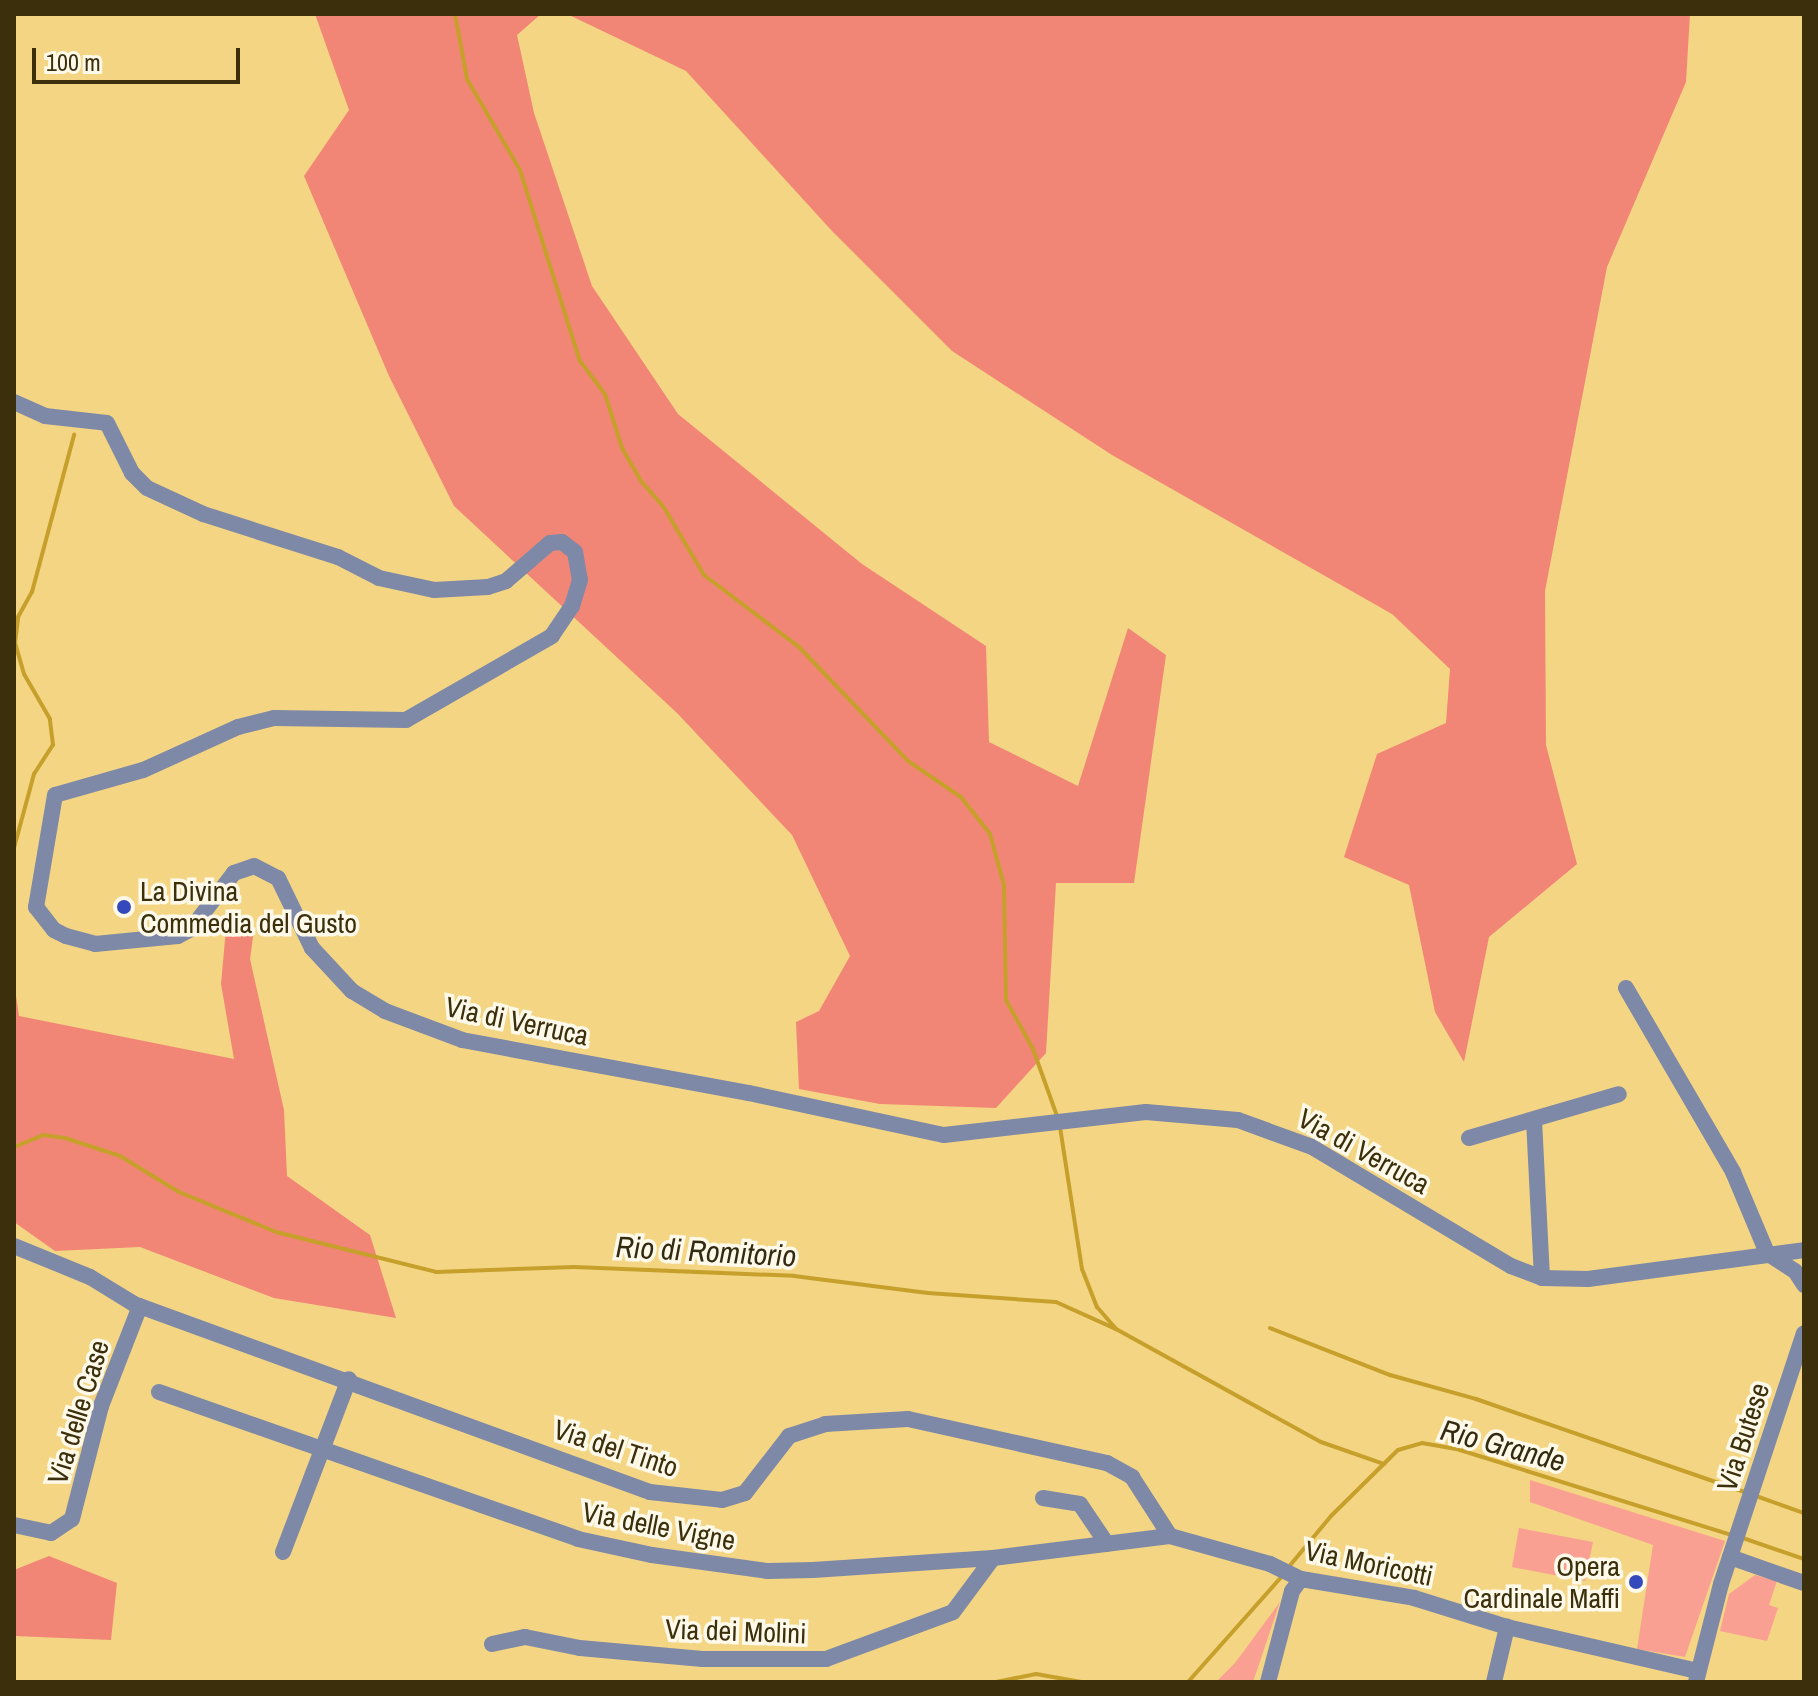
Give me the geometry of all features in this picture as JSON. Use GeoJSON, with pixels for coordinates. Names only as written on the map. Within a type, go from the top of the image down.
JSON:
{"type":"FeatureCollection","features":[{"type":"Feature","properties":{"kind":"street","name":"Via di Verruca"},"geometry":{"type":"LineString","coordinates":[[14,402],[45,416],[107,423],[132,473],[147,488],[203,514],[338,557],[393,582],[434,590],[488,587],[506,581],[550,543],[562,542],[575,552],[580,580],[572,606],[552,636],[406,720],[274,718],[238,727],[143,770],[55,795],[36,907],[54,930],[95,944],[178,936],[191,929],[234,873],[254,866],[278,878],[303,932],[336,977],[385,1011],[437,1032],[501,1049],[749,1093],[944,1135],[1185,1112],[1259,1126],[1312,1147],[1498,1259],[1542,1278],[1588,1279],[1804,1250]]}},
{"type":"Feature","properties":{"kind":"street"},"geometry":{"type":"LineString","coordinates":[[1626,988],[1733,1172],[1767,1253],[1801,1276]]}},
{"type":"Feature","properties":{"kind":"street"},"geometry":{"type":"LineString","coordinates":[[1469,1138],[1619,1094]]}},
{"type":"Feature","properties":{"kind":"street"},"geometry":{"type":"LineString","coordinates":[[1534,1120],[1542,1278]]}},
{"type":"Feature","properties":{"kind":"street","name":"Via del Tinto"},"geometry":{"type":"LineString","coordinates":[[14,1246],[90,1277],[140,1306],[349,1379],[607,1478],[696,1499],[722,1500],[745,1493],[789,1436],[825,1424],[908,1419],[1107,1463],[1132,1477],[1170,1536]]}},
{"type":"Feature","properties":{"kind":"street","name":"Via delle Case"},"geometry":{"type":"LineString","coordinates":[[14,1525],[51,1533],[72,1519],[101,1406],[140,1306]]}},
{"type":"Feature","properties":{"kind":"street","name":"Via Butese"},"geometry":{"type":"LineString","coordinates":[[1697,1676],[1732,1549],[1804,1333]]}},
{"type":"Feature","properties":{"kind":"street"},"geometry":{"type":"LineString","coordinates":[[283,1552],[349,1379]]}},
{"type":"Feature","properties":{"kind":"street","name":"Via delle Vigne"},"geometry":{"type":"LineString","coordinates":[[159,1392],[578,1539],[727,1567],[813,1570],[993,1558],[1170,1536]]}},
{"type":"Feature","properties":{"kind":"street"},"geometry":{"type":"LineString","coordinates":[[1043,1498],[1080,1504],[1107,1544]]}},
{"type":"Feature","properties":{"kind":"street","name":"Via Moricotti"},"geometry":{"type":"LineString","coordinates":[[1170,1536],[1274,1565],[1299,1578],[1414,1598],[1507,1627],[1697,1676]]}},
{"type":"Feature","properties":{"kind":"street"},"geometry":{"type":"LineString","coordinates":[[1732,1549],[1804,1583]]}},
{"type":"Feature","properties":{"kind":"street","name":"Via dei Molini"},"geometry":{"type":"LineString","coordinates":[[492,1644],[525,1637],[580,1648],[703,1659],[826,1659],[953,1612],[993,1558]]}},
{"type":"Feature","properties":{"kind":"street"},"geometry":{"type":"LineString","coordinates":[[1273,1681],[1292,1591],[1299,1578]]}},
{"type":"Feature","properties":{"kind":"street"},"geometry":{"type":"LineString","coordinates":[[1494,1682],[1507,1627]]}},
{"type":"Feature","properties":{"kind":"shaded area"},"geometry":{"type":"Polygon","coordinates":[[[315,14],[541,14],[517,35],[534,113],[592,286],[678,414],[862,564],[986,646],[989,742],[1078,786],[1128,628],[1166,655],[1134,883],[1056,883],[1046,1053],[996,1108],[880,1104],[799,1089],[796,1022],[819,1011],[850,956],[792,835],[677,713],[454,506],[389,376],[304,176],[349,110],[315,14]]]}},
{"type":"Feature","properties":{"kind":"shaded area"},"geometry":{"type":"Polygon","coordinates":[[[567,14],[1690,14],[1686,82],[1607,267],[1545,591],[1546,745],[1577,864],[1489,937],[1464,1062],[1435,1012],[1409,885],[1344,857],[1377,754],[1446,723],[1450,669],[1392,614],[1112,455],[952,351],[832,231],[686,71],[567,14]]]}},
{"type":"Feature","properties":{"kind":"shaded area"},"geometry":{"type":"Polygon","coordinates":[[[226,929],[254,930],[250,959],[284,1110],[287,1176],[370,1235],[396,1318],[274,1298],[140,1247],[55,1251],[14,1222],[14,982],[19,1016],[234,1059],[221,984],[226,929]]]}},
{"type":"Feature","properties":{"kind":"shaded area"},"geometry":{"type":"Polygon","coordinates":[[[1530,1480],[1725,1541],[1685,1657],[1637,1649],[1653,1545],[1530,1502],[1530,1480]]]}},
{"type":"Feature","properties":{"kind":"shaded area"},"geometry":{"type":"Polygon","coordinates":[[[1519,1528],[1593,1542],[1585,1581],[1512,1567],[1519,1528]]]}},
{"type":"Feature","properties":{"kind":"shaded area"},"geometry":{"type":"Polygon","coordinates":[[[49,1556],[117,1583],[111,1640],[14,1636],[14,1570],[49,1556]]]}},
{"type":"Feature","properties":{"kind":"shaded area"},"geometry":{"type":"Polygon","coordinates":[[[1755,1575],[1777,1581],[1769,1605],[1778,1608],[1767,1641],[1720,1631],[1729,1594],[1755,1575]]]}},
{"type":"Feature","properties":{"kind":"shaded area"},"geometry":{"type":"Polygon","coordinates":[[[1280,1602],[1253,1682],[1216,1682],[1235,1663],[1280,1602]]]}},
{"type":"Feature","properties":{"kind":"waterway"},"geometry":{"type":"LineString","coordinates":[[455,14],[467,79],[520,170],[580,361],[605,394],[622,448],[641,481],[663,506],[704,575],[799,647],[908,761],[961,797],[990,834],[1004,885],[1006,1000],[1033,1049],[1058,1119]]}},
{"type":"Feature","properties":{"kind":"waterway"},"geometry":{"type":"LineString","coordinates":[[14,848],[34,774],[53,745],[50,719],[24,674],[15,643],[18,617],[32,592],[74,435]]}},
{"type":"Feature","properties":{"kind":"waterway"},"geometry":{"type":"LineString","coordinates":[[1060,1127],[1082,1269],[1097,1307],[1116,1329]]}},
{"type":"Feature","properties":{"kind":"waterway","name":"Rio di Romitorio"},"geometry":{"type":"LineString","coordinates":[[14,1147],[43,1135],[65,1138],[120,1156],[179,1192],[276,1232],[436,1272],[574,1267],[794,1276],[928,1293],[1056,1302],[1116,1329],[1321,1442],[1384,1464]]}},
{"type":"Feature","properties":{"kind":"waterway"},"geometry":{"type":"LineString","coordinates":[[1270,1328],[1390,1375],[1476,1399],[1748,1493]]}},
{"type":"Feature","properties":{"kind":"waterway","name":"Rio Grande"},"geometry":{"type":"LineString","coordinates":[[1287,1569],[1331,1516],[1398,1450],[1422,1443],[1460,1450],[1731,1535]]}},
{"type":"Feature","properties":{"kind":"waterway"},"geometry":{"type":"LineString","coordinates":[[1756,1496],[1804,1513]]}},
{"type":"Feature","properties":{"kind":"waterway","name":"Rio Grande"},"geometry":{"type":"LineString","coordinates":[[1740,1537],[1804,1559]]}},
{"type":"Feature","properties":{"kind":"waterway","name":"Rio Grande"},"geometry":{"type":"LineString","coordinates":[[1188,1682],[1282,1576]]}},
{"type":"Feature","properties":{"kind":"waterway","name":"Rio Grande"},"geometry":{"type":"LineString","coordinates":[[996,1682],[1036,1674],[1081,1682]]}},
{"type":"Feature","properties":{"kind":"place","name":"La Divina Commedia del Gusto"},"geometry":{"type":"Point","coordinates":[124,907]}},
{"type":"Feature","properties":{"kind":"place","name":"Opera Cardinale Maffi"},"geometry":{"type":"Point","coordinates":[1636,1582]}}]}
